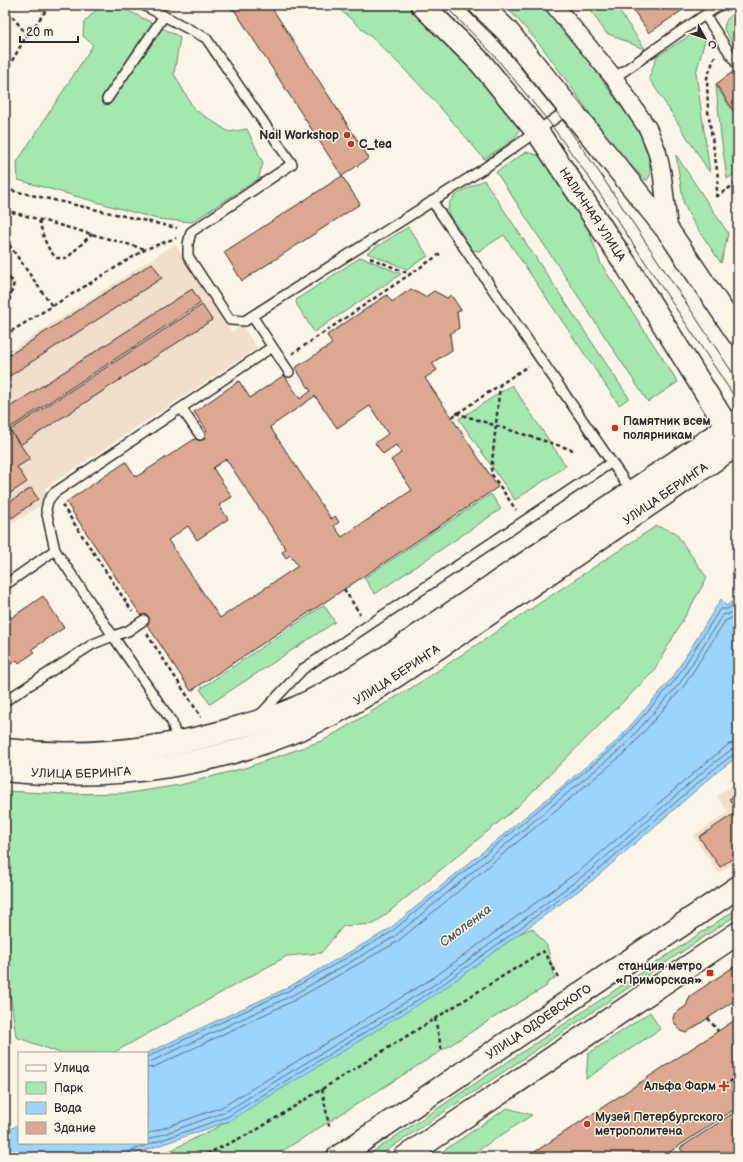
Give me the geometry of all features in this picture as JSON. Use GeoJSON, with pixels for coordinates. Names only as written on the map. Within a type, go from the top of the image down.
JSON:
{"type":"FeatureCollection","features":[{"type":"Feature","properties":{"kind":"street","name":"НАЛИЧНАЯ УЛИЦА"},"geometry":{"type":"LineString","coordinates":[[422,5],[481,63],[537,132],[627,266],[735,434]]}},
{"type":"Feature","properties":{"kind":"street"},"geometry":{"type":"LineString","coordinates":[[480,5],[507,32],[669,232],[738,334]]}},
{"type":"Feature","properties":{"kind":"street"},"geometry":{"type":"LineString","coordinates":[[554,5],[614,78],[648,129],[657,151],[662,174],[669,232]]}},
{"type":"Feature","properties":{"kind":"street","name":"УЛИЦА БЕРИНГА"},"geometry":{"type":"LineString","coordinates":[[5,750],[44,753],[91,753],[122,750],[199,739],[288,712],[356,677],[632,492],[735,434]]}},
{"type":"Feature","properties":{"kind":"street","name":"УЛИЦА БЕРИНГА"},"geometry":{"type":"LineString","coordinates":[[5,770],[60,774],[136,771],[172,766],[213,757],[303,728],[329,716],[394,677],[735,434]]}},
{"type":"Feature","properties":{"kind":"street","name":"УЛИЦА ОДОЕВСКОГО"},"geometry":{"type":"LineString","coordinates":[[338,1157],[738,887]]}},
{"type":"Feature","properties":{"kind":"street"},"geometry":{"type":"LineString","coordinates":[[405,1157],[738,933]]}},
{"type":"Feature","properties":{"kind":"lane"},"geometry":{"type":"LineString","coordinates":[[143,5],[206,38],[292,164],[191,232],[188,244],[188,256],[230,320],[244,321],[432,201],[537,132],[570,108]]}},
{"type":"Feature","properties":{"kind":"lane"},"geometry":{"type":"LineString","coordinates":[[614,78],[720,5]]}},
{"type":"Feature","properties":{"kind":"lane"},"geometry":{"type":"LineString","coordinates":[[705,15],[738,66]]}},
{"type":"Feature","properties":{"kind":"lane"},"geometry":{"type":"LineString","coordinates":[[107,99],[164,16]]}},
{"type":"Feature","properties":{"kind":"lane"},"geometry":{"type":"LineString","coordinates":[[432,201],[632,492]]}},
{"type":"Feature","properties":{"kind":"lane"},"geometry":{"type":"LineString","coordinates":[[252,316],[289,372]]}},
{"type":"Feature","properties":{"kind":"lane"},"geometry":{"type":"LineString","coordinates":[[177,742],[172,722],[55,550],[46,510],[48,501],[54,493],[272,347]]}},
{"type":"Feature","properties":{"kind":"lane"},"geometry":{"type":"LineString","coordinates":[[181,408],[200,435]]}},
{"type":"Feature","properties":{"kind":"lane"},"geometry":{"type":"LineString","coordinates":[[251,724],[303,669],[612,462]]}},
{"type":"Feature","properties":{"kind":"lane"},"geometry":{"type":"LineString","coordinates":[[5,585],[55,550]]}},
{"type":"Feature","properties":{"kind":"lane"},"geometry":{"type":"LineString","coordinates":[[5,702],[93,644],[128,631],[142,622]]}},
{"type":"Feature","properties":{"kind":"path"},"geometry":{"type":"LineString","coordinates":[[5,73],[27,35],[50,5]]}},
{"type":"Feature","properties":{"kind":"path"},"geometry":{"type":"LineString","coordinates":[[8,11],[27,35]]}},
{"type":"Feature","properties":{"kind":"path"},"geometry":{"type":"LineString","coordinates":[[721,40],[707,78],[708,111],[718,178],[716,197],[738,182]]}},
{"type":"Feature","properties":{"kind":"path"},"geometry":{"type":"LineString","coordinates":[[5,189],[191,232]]}},
{"type":"Feature","properties":{"kind":"path"},"geometry":{"type":"LineString","coordinates":[[5,210],[146,249]]}},
{"type":"Feature","properties":{"kind":"path"},"geometry":{"type":"LineString","coordinates":[[5,224],[9,212]]}},
{"type":"Feature","properties":{"kind":"path"},"geometry":{"type":"LineString","coordinates":[[39,220],[46,243],[51,253],[57,258],[67,258],[92,234]]}},
{"type":"Feature","properties":{"kind":"path"},"geometry":{"type":"LineString","coordinates":[[5,335],[146,249],[191,232]]}},
{"type":"Feature","properties":{"kind":"path"},"geometry":{"type":"LineString","coordinates":[[5,239],[52,306]]}},
{"type":"Feature","properties":{"kind":"path"},"geometry":{"type":"LineString","coordinates":[[360,248],[364,255],[410,275]]}},
{"type":"Feature","properties":{"kind":"path"},"geometry":{"type":"LineString","coordinates":[[282,361],[440,254]]}},
{"type":"Feature","properties":{"kind":"path"},"geometry":{"type":"LineString","coordinates":[[5,273],[14,283],[10,298],[5,303]]}},
{"type":"Feature","properties":{"kind":"path"},"geometry":{"type":"LineString","coordinates":[[5,325],[9,332]]}},
{"type":"Feature","properties":{"kind":"path"},"geometry":{"type":"LineString","coordinates":[[452,417],[540,358]]}},
{"type":"Feature","properties":{"kind":"path"},"geometry":{"type":"LineString","coordinates":[[500,384],[491,473],[517,511]]}},
{"type":"Feature","properties":{"kind":"path"},"geometry":{"type":"LineString","coordinates":[[456,414],[573,450]]}},
{"type":"Feature","properties":{"kind":"path"},"geometry":{"type":"LineString","coordinates":[[54,493],[142,622],[202,717]]}},
{"type":"Feature","properties":{"kind":"path"},"geometry":{"type":"LineString","coordinates":[[344,589],[360,615]]}},
{"type":"Feature","properties":{"kind":"path"},"geometry":{"type":"LineString","coordinates":[[200,1157],[255,1131],[543,951],[560,979]]}},
{"type":"Feature","properties":{"kind":"path"},"geometry":{"type":"LineString","coordinates":[[435,1018],[442,1052]]}},
{"type":"Feature","properties":{"kind":"path"},"geometry":{"type":"LineString","coordinates":[[708,1018],[718,1031]]}},
{"type":"Feature","properties":{"kind":"path"},"geometry":{"type":"LineString","coordinates":[[724,1086],[738,1076]]}},
{"type":"Feature","properties":{"kind":"path"},"geometry":{"type":"LineString","coordinates":[[322,1089],[329,1126]]}},
{"type":"Feature","properties":{"kind":"shaded area"},"geometry":{"type":"Polygon","coordinates":[[[175,244],[232,332],[242,325],[257,348],[45,488],[51,499],[10,525],[5,517],[5,354],[175,244]]]}},
{"type":"Feature","properties":{"kind":"shaded area"},"geometry":{"type":"Polygon","coordinates":[[[738,781],[738,860],[719,873],[693,836],[728,812],[717,796],[738,781]]]}},
{"type":"Feature","properties":{"kind":"green space"},"geometry":{"type":"Polygon","coordinates":[[[101,5],[117,5],[180,37],[174,74],[194,109],[229,132],[247,129],[263,163],[258,179],[192,222],[157,219],[18,180],[17,162],[93,45],[83,36],[84,22],[101,5]]]}},
{"type":"Feature","properties":{"kind":"green space"},"geometry":{"type":"Polygon","coordinates":[[[334,5],[411,5],[485,83],[521,126],[515,139],[484,159],[413,78],[375,40],[334,5]]]}},
{"type":"Feature","properties":{"kind":"green space"},"geometry":{"type":"Polygon","coordinates":[[[505,5],[544,5],[566,29],[640,133],[648,156],[650,168],[650,176],[647,180],[645,180],[617,151],[543,48],[505,5]]]}},
{"type":"Feature","properties":{"kind":"green space"},"geometry":{"type":"Polygon","coordinates":[[[587,5],[615,5],[646,50],[606,33],[587,5]]]}},
{"type":"Feature","properties":{"kind":"green space"},"geometry":{"type":"Polygon","coordinates":[[[738,14],[738,52],[724,29],[727,20],[730,16],[738,14]]]}},
{"type":"Feature","properties":{"kind":"green space"},"geometry":{"type":"Polygon","coordinates":[[[691,35],[699,36],[705,40],[696,73],[710,173],[649,78],[657,56],[691,35]]]}},
{"type":"Feature","properties":{"kind":"green space"},"geometry":{"type":"Polygon","coordinates":[[[716,86],[738,119],[738,172],[727,179],[721,136],[716,86]]]}},
{"type":"Feature","properties":{"kind":"green space"},"geometry":{"type":"Polygon","coordinates":[[[526,152],[545,157],[584,217],[601,264],[678,382],[648,402],[496,172],[526,152]]]}},
{"type":"Feature","properties":{"kind":"green space"},"geometry":{"type":"Polygon","coordinates":[[[676,155],[728,233],[721,263],[693,222],[684,205],[676,155]]]}},
{"type":"Feature","properties":{"kind":"green space"},"geometry":{"type":"Polygon","coordinates":[[[484,180],[629,398],[619,405],[504,235],[479,251],[473,250],[453,224],[448,209],[454,197],[484,180]]]}},
{"type":"Feature","properties":{"kind":"green space"},"geometry":{"type":"Polygon","coordinates":[[[408,227],[428,256],[407,269],[367,253],[408,227]]]}},
{"type":"Feature","properties":{"kind":"green space"},"geometry":{"type":"Polygon","coordinates":[[[361,257],[401,274],[314,332],[297,305],[297,299],[361,257]]]}},
{"type":"Feature","properties":{"kind":"green space"},"geometry":{"type":"Polygon","coordinates":[[[512,385],[566,466],[515,500],[459,419],[512,385]]]}},
{"type":"Feature","properties":{"kind":"green space"},"geometry":{"type":"Polygon","coordinates":[[[491,494],[501,509],[375,594],[364,578],[491,494]]]}},
{"type":"Feature","properties":{"kind":"green space"},"geometry":{"type":"Polygon","coordinates":[[[656,526],[675,532],[707,578],[653,672],[515,809],[374,924],[343,926],[321,953],[287,956],[115,1052],[57,1052],[16,1037],[5,958],[5,791],[66,794],[129,793],[180,785],[248,767],[324,740],[416,685],[656,526]]]}},
{"type":"Feature","properties":{"kind":"green space"},"geometry":{"type":"Polygon","coordinates":[[[324,605],[335,622],[210,704],[200,689],[324,605]]]}},
{"type":"Feature","properties":{"kind":"green space"},"geometry":{"type":"Polygon","coordinates":[[[738,908],[738,914],[377,1157],[365,1157],[738,908]]]}},
{"type":"Feature","properties":{"kind":"green space"},"geometry":{"type":"Polygon","coordinates":[[[532,928],[547,946],[555,978],[546,984],[547,986],[498,1015],[273,1157],[158,1157],[229,1121],[517,935],[532,928]]]}},
{"type":"Feature","properties":{"kind":"green space"},"geometry":{"type":"Polygon","coordinates":[[[650,1012],[660,1029],[586,1079],[588,1054],[650,1012]]]}},
{"type":"Feature","properties":{"kind":"green space"},"geometry":{"type":"Polygon","coordinates":[[[507,1108],[532,1115],[468,1157],[434,1157],[507,1108]]]}},
{"type":"Feature","properties":{"kind":"water","name":"Смоленка"},"geometry":{"type":"Polygon","coordinates":[[[738,597],[738,756],[717,772],[593,880],[442,990],[229,1121],[126,1157],[5,1157],[5,1133],[18,1125],[18,1144],[148,1144],[148,1053],[287,988],[388,930],[617,741],[673,677],[721,599],[726,606],[738,597]]]}},
{"type":"Feature","properties":{"kind":"building"},"geometry":{"type":"Polygon","coordinates":[[[224,5],[270,5],[369,158],[342,176],[235,11],[224,5]]]}},
{"type":"Feature","properties":{"kind":"building"},"geometry":{"type":"Polygon","coordinates":[[[616,5],[629,5],[621,11],[616,5]]]}},
{"type":"Feature","properties":{"kind":"building"},"geometry":{"type":"Polygon","coordinates":[[[630,5],[690,5],[649,33],[630,5]]]}},
{"type":"Feature","properties":{"kind":"building"},"geometry":{"type":"Polygon","coordinates":[[[734,71],[738,77],[738,117],[716,84],[734,71]]]}},
{"type":"Feature","properties":{"kind":"building"},"geometry":{"type":"Polygon","coordinates":[[[342,176],[360,204],[242,281],[224,252],[342,176]]]}},
{"type":"Feature","properties":{"kind":"building"},"geometry":{"type":"Polygon","coordinates":[[[152,263],[162,278],[5,379],[5,358],[152,263]]]}},
{"type":"Feature","properties":{"kind":"building"},"geometry":{"type":"Polygon","coordinates":[[[192,289],[201,303],[5,431],[5,410],[192,289]]]}},
{"type":"Feature","properties":{"kind":"building"},"geometry":{"type":"Polygon","coordinates":[[[411,289],[425,297],[434,291],[447,298],[451,295],[461,310],[457,312],[459,328],[450,334],[452,350],[432,363],[437,370],[425,378],[498,487],[191,691],[66,502],[126,462],[136,477],[207,431],[194,412],[239,381],[250,398],[284,375],[300,399],[311,391],[295,368],[332,344],[327,335],[387,295],[392,302],[411,289]],[[315,396],[270,427],[331,519],[335,516],[339,522],[334,526],[342,537],[412,490],[391,460],[401,453],[396,445],[383,454],[375,443],[388,434],[370,406],[337,428],[315,396]],[[226,459],[213,468],[232,497],[219,505],[228,519],[197,540],[188,526],[168,540],[220,618],[298,566],[290,555],[286,558],[282,552],[286,549],[226,459]]]}},
{"type":"Feature","properties":{"kind":"building"},"geometry":{"type":"Polygon","coordinates":[[[202,305],[212,320],[20,445],[10,430],[202,305]]]}},
{"type":"Feature","properties":{"kind":"building"},"geometry":{"type":"Polygon","coordinates":[[[10,430],[30,459],[17,467],[27,482],[9,494],[5,488],[5,434],[10,430]]]}},
{"type":"Feature","properties":{"kind":"building"},"geometry":{"type":"Polygon","coordinates":[[[31,488],[38,499],[12,518],[5,508],[5,505],[31,488]]]}},
{"type":"Feature","properties":{"kind":"building"},"geometry":{"type":"Polygon","coordinates":[[[43,596],[64,628],[32,649],[35,652],[19,663],[17,660],[5,668],[5,618],[9,615],[11,618],[43,596]]]}},
{"type":"Feature","properties":{"kind":"building"},"geometry":{"type":"Polygon","coordinates":[[[738,793],[738,811],[729,799],[738,793]]]}},
{"type":"Feature","properties":{"kind":"building"},"geometry":{"type":"Polygon","coordinates":[[[738,811],[738,855],[720,867],[699,837],[738,811]]]}},
{"type":"Feature","properties":{"kind":"building"},"geometry":{"type":"Polygon","coordinates":[[[738,964],[738,998],[686,1033],[680,1031],[673,1020],[674,1014],[686,1006],[690,996],[738,964]]]}},
{"type":"Feature","properties":{"kind":"building"},"geometry":{"type":"Polygon","coordinates":[[[738,1018],[738,1107],[662,1157],[527,1157],[738,1018]]]}},
{"type":"Feature","properties":{"kind":"building"},"geometry":{"type":"Polygon","coordinates":[[[738,1110],[738,1157],[686,1157],[680,1148],[738,1110]]]}},
{"type":"Feature","properties":{"kind":"tram line"},"geometry":{"type":"LineString","coordinates":[[444,5],[493,54],[549,122],[590,179],[738,402]]}},
{"type":"Feature","properties":{"kind":"tram line"},"geometry":{"type":"LineString","coordinates":[[462,5],[502,45],[559,115],[599,172],[738,381]]}},
{"type":"Feature","properties":{"kind":"place","name":"Nail Workshop"},"geometry":{"type":"Point","coordinates":[347,135]}},
{"type":"Feature","properties":{"kind":"place","name":"C_tea"},"geometry":{"type":"Point","coordinates":[351,144]}},
{"type":"Feature","properties":{"kind":"place","name":"Памятник всем полярникам"},"geometry":{"type":"Point","coordinates":[615,428]}},
{"type":"Feature","properties":{"kind":"place","name":"станция метро «Приморская»"},"geometry":{"type":"Point","coordinates":[710,973]}},
{"type":"Feature","properties":{"kind":"place","name":"Альфа Фарм"},"geometry":{"type":"Point","coordinates":[724,1086]}},
{"type":"Feature","properties":{"kind":"place","name":"Музей Петербургского метрополитена"},"geometry":{"type":"Point","coordinates":[587,1124]}}]}
